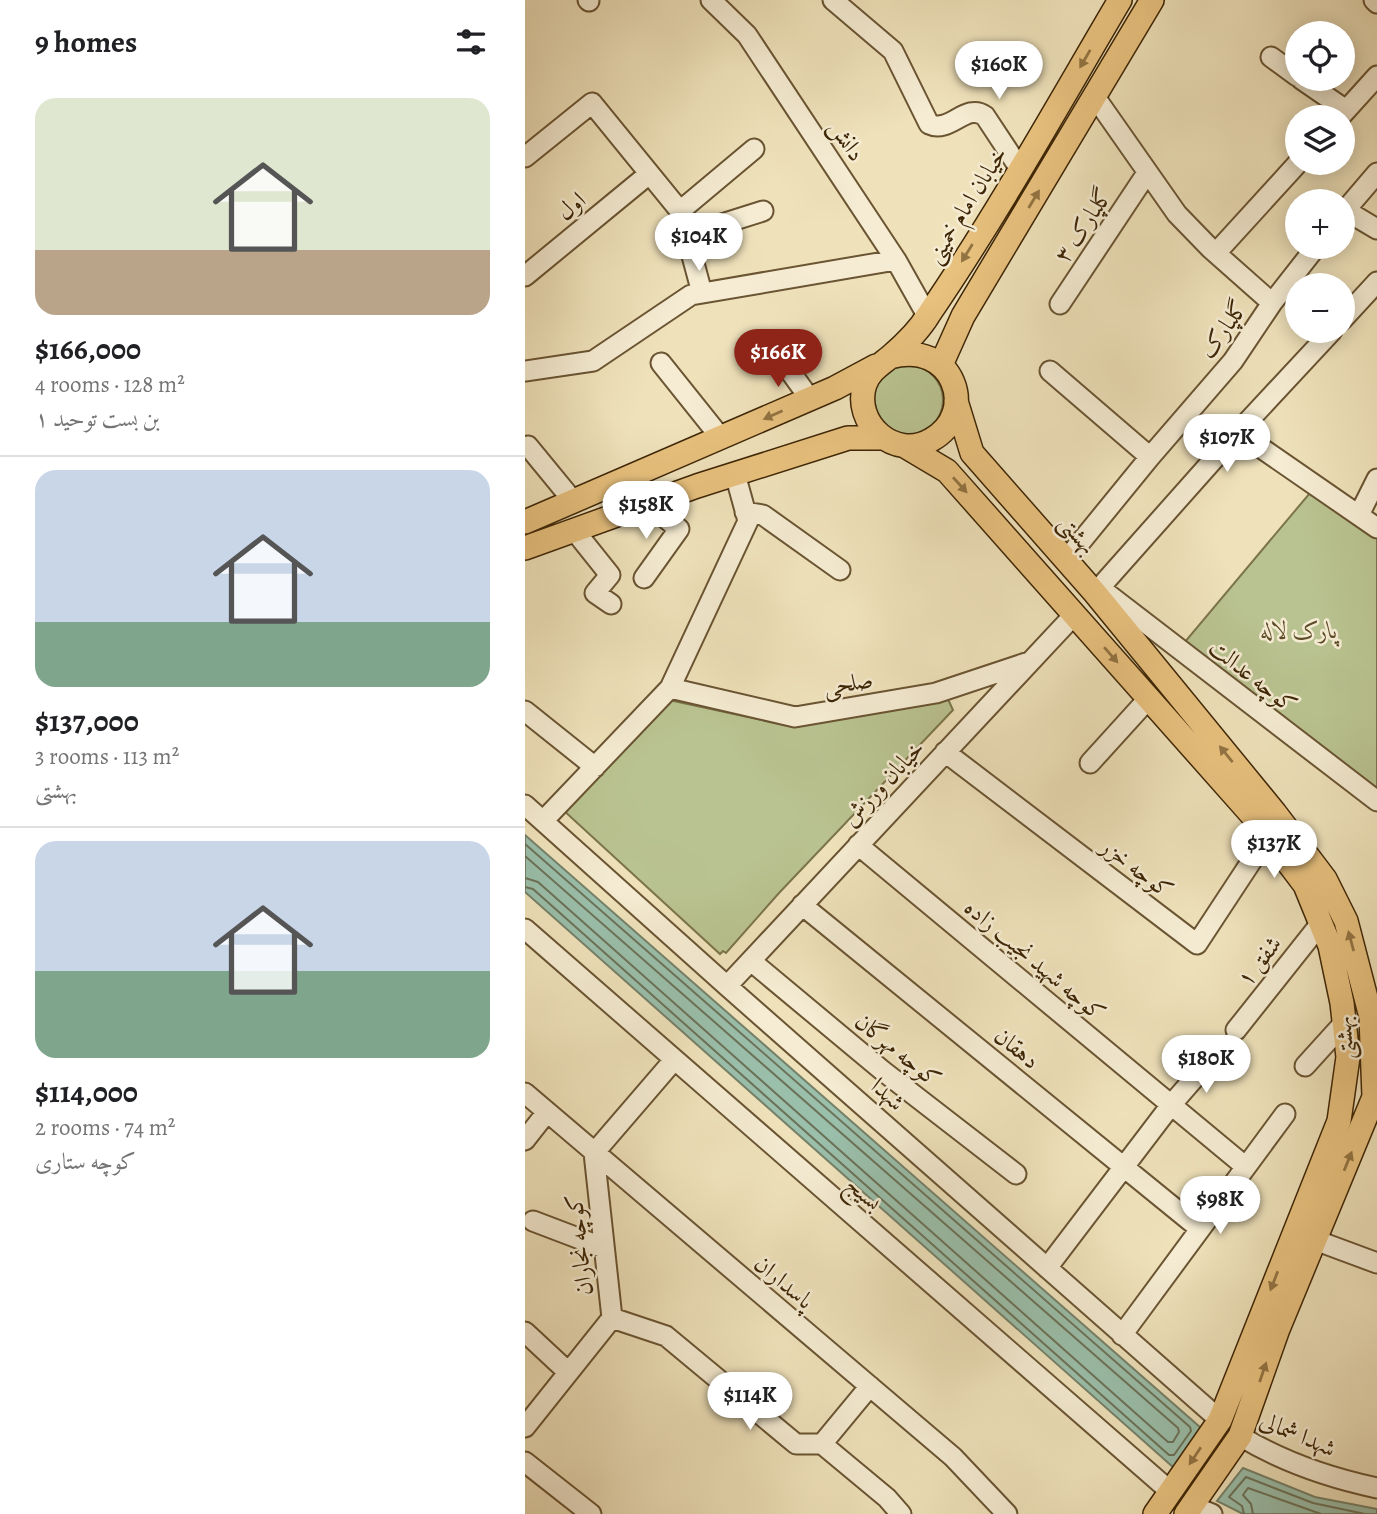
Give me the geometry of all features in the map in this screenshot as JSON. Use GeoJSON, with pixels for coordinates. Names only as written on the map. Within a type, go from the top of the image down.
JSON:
{"type":"FeatureCollection","features":[{"type":"Feature","properties":{"kind":"main road","name":"خیابان امام خمینی"},"geometry":{"type":"LineString","coordinates":[[525,523],[810,399],[884,361],[927,317],[1020,169],[1120,0]]}},
{"type":"Feature","properties":{"kind":"main road"},"geometry":{"type":"LineString","coordinates":[[941,365],[963,316],[1152,0]]}},
{"type":"Feature","properties":{"kind":"main road"},"geometry":{"type":"LineString","coordinates":[[525,548],[735,474],[848,438],[917,446],[940,435],[948,425],[956,401],[949,375],[929,357],[903,353],[884,361],[870,374],[863,397],[867,420],[894,442]]}},
{"type":"Feature","properties":{"kind":"main road","name":"بهشتی"},"geometry":{"type":"LineString","coordinates":[[956,401],[972,453],[1066,561],[1097,591],[1325,879],[1346,921],[1373,995],[1371,1017],[1376,1095],[1278,1329],[1240,1436],[1197,1511]]}},
{"type":"Feature","properties":{"kind":"main road","name":"بهشتی"},"geometry":{"type":"LineString","coordinates":[[894,442],[947,471],[1268,835],[1305,885],[1330,946],[1345,1023],[1348,1057],[1339,1121],[1220,1420],[1155,1514]]}},
{"type":"Feature","properties":{"kind":"main road"},"geometry":{"type":"LineString","coordinates":[[1075,614],[1097,591]]}},
{"type":"Feature","properties":{"kind":"main road"},"geometry":{"type":"LineString","coordinates":[[1220,1420],[1240,1436]]}},
{"type":"Feature","properties":{"kind":"main road"},"geometry":{"type":"LineString","coordinates":[[1171,1493],[1197,1511]]}},
{"type":"Feature","properties":{"kind":"street","name":"دانش"},"geometry":{"type":"LineString","coordinates":[[712,0],[747,34],[896,260],[927,317]]}},
{"type":"Feature","properties":{"kind":"street"},"geometry":{"type":"LineString","coordinates":[[833,0],[893,51],[929,124],[943,127],[972,111],[979,112],[985,116],[1020,169]]}},
{"type":"Feature","properties":{"kind":"street"},"geometry":{"type":"LineString","coordinates":[[1271,57],[1285,67]]}},
{"type":"Feature","properties":{"kind":"street"},"geometry":{"type":"LineString","coordinates":[[1351,105],[1377,76]]}},
{"type":"Feature","properties":{"kind":"street"},"geometry":{"type":"LineString","coordinates":[[1316,91],[1332,105]]}},
{"type":"Feature","properties":{"kind":"street","name":"گلپارک"},"geometry":{"type":"LineString","coordinates":[[1066,561],[1150,457],[1233,361],[1272,303],[1177,214],[1095,97]]}},
{"type":"Feature","properties":{"kind":"street"},"geometry":{"type":"LineString","coordinates":[[525,157],[592,103],[681,211],[702,293]]}},
{"type":"Feature","properties":{"kind":"street"},"geometry":{"type":"LineString","coordinates":[[681,211],[754,149]]}},
{"type":"Feature","properties":{"kind":"street","name":"گلپارک ۳"},"geometry":{"type":"LineString","coordinates":[[1060,304],[1147,173]]}},
{"type":"Feature","properties":{"kind":"street"},"geometry":{"type":"LineString","coordinates":[[1355,199],[1377,173]]}},
{"type":"Feature","properties":{"kind":"street","name":"اول"},"geometry":{"type":"LineString","coordinates":[[525,276],[649,174]]}},
{"type":"Feature","properties":{"kind":"street"},"geometry":{"type":"LineString","coordinates":[[1216,253],[1287,175]]}},
{"type":"Feature","properties":{"kind":"street"},"geometry":{"type":"LineString","coordinates":[[687,235],[764,211]]}},
{"type":"Feature","properties":{"kind":"street"},"geometry":{"type":"LineString","coordinates":[[1355,218],[1377,229]]}},
{"type":"Feature","properties":{"kind":"street"},"geometry":{"type":"LineString","coordinates":[[1272,303],[1307,259]]}},
{"type":"Feature","properties":{"kind":"street"},"geometry":{"type":"LineString","coordinates":[[525,371],[593,361],[691,295],[896,260]]}},
{"type":"Feature","properties":{"kind":"street"},"geometry":{"type":"LineString","coordinates":[[1355,306],[1377,282]]}},
{"type":"Feature","properties":{"kind":"street"},"geometry":{"type":"LineString","coordinates":[[1097,591],[1321,343]]}},
{"type":"Feature","properties":{"kind":"street"},"geometry":{"type":"LineString","coordinates":[[779,356],[810,399]]}},
{"type":"Feature","properties":{"kind":"street"},"geometry":{"type":"LineString","coordinates":[[661,363],[721,438]]}},
{"type":"Feature","properties":{"kind":"street"},"geometry":{"type":"LineString","coordinates":[[1050,371],[1150,457]]}},
{"type":"Feature","properties":{"kind":"street"},"geometry":{"type":"LineString","coordinates":[[1238,432],[1377,528]]}},
{"type":"Feature","properties":{"kind":"street"},"geometry":{"type":"LineString","coordinates":[[528,446],[574,502]]}},
{"type":"Feature","properties":{"kind":"street"},"geometry":{"type":"LineString","coordinates":[[543,821],[670,688],[748,521],[735,474]]}},
{"type":"Feature","properties":{"kind":"street"},"geometry":{"type":"LineString","coordinates":[[1361,512],[1377,479]]}},
{"type":"Feature","properties":{"kind":"street"},"geometry":{"type":"LineString","coordinates":[[644,578],[679,529],[648,504]]}},
{"type":"Feature","properties":{"kind":"street"},"geometry":{"type":"LineString","coordinates":[[745,512],[763,515],[840,570]]}},
{"type":"Feature","properties":{"kind":"street"},"geometry":{"type":"LineString","coordinates":[[574,530],[610,575],[596,593],[611,604]]}},
{"type":"Feature","properties":{"kind":"street","name":"کوچه عدالت"},"geometry":{"type":"LineString","coordinates":[[1097,591],[1377,802]]}},
{"type":"Feature","properties":{"kind":"street","name":"خیابان ورزش"},"geometry":{"type":"LineString","coordinates":[[727,986],[1075,614]]}},
{"type":"Feature","properties":{"kind":"street","name":"صلحی"},"geometry":{"type":"LineString","coordinates":[[670,688],[795,717],[936,693],[1031,661]]}},
{"type":"Feature","properties":{"kind":"street"},"geometry":{"type":"LineString","coordinates":[[1090,763],[1149,698]]}},
{"type":"Feature","properties":{"kind":"street"},"geometry":{"type":"LineString","coordinates":[[525,711],[595,766]]}},
{"type":"Feature","properties":{"kind":"street","name":"کوچه خزر"},"geometry":{"type":"LineString","coordinates":[[945,752],[1197,944],[1268,835]]}},
{"type":"Feature","properties":{"kind":"street","name":"شهدا"},"geometry":{"type":"LineString","coordinates":[[525,805],[1220,1420]]}},
{"type":"Feature","properties":{"kind":"street","name":"کوچه شهید نجیب زاده"},"geometry":{"type":"LineString","coordinates":[[858,845],[1246,1167]]}},
{"type":"Feature","properties":{"kind":"street","name":"دهقان"},"geometry":{"type":"LineString","coordinates":[[802,905],[1200,1229]]}},
{"type":"Feature","properties":{"kind":"street","name":"شفق ۱"},"geometry":{"type":"LineString","coordinates":[[1236,1030],[1321,923]]}},
{"type":"Feature","properties":{"kind":"street","name":"بسیج"},"geometry":{"type":"LineString","coordinates":[[526,932],[1171,1493]]}},
{"type":"Feature","properties":{"kind":"street","name":"کوچه مهرگان"},"geometry":{"type":"LineString","coordinates":[[751,961],[883,1071],[1016,1174]]}},
{"type":"Feature","properties":{"kind":"street"},"geometry":{"type":"LineString","coordinates":[[1305,1066],[1345,1023]]}},
{"type":"Feature","properties":{"kind":"street"},"geometry":{"type":"LineString","coordinates":[[1047,1268],[1171,1105],[1212,1059]]}},
{"type":"Feature","properties":{"kind":"street"},"geometry":{"type":"LineString","coordinates":[[594,1153],[674,1060]]}},
{"type":"Feature","properties":{"kind":"street","name":"پاسداران"},"geometry":{"type":"LineString","coordinates":[[525,1093],[953,1457],[1007,1514]]}},
{"type":"Feature","properties":{"kind":"street"},"geometry":{"type":"LineString","coordinates":[[525,1140],[547,1112]]}},
{"type":"Feature","properties":{"kind":"street"},"geometry":{"type":"LineString","coordinates":[[1122,1335],[1285,1114]]}},
{"type":"Feature","properties":{"kind":"street","name":"کوچه نجاران"},"geometry":{"type":"LineString","coordinates":[[525,1427],[612,1318],[594,1153]]}},
{"type":"Feature","properties":{"kind":"street"},"geometry":{"type":"LineString","coordinates":[[533,1221],[604,1248]]}},
{"type":"Feature","properties":{"kind":"street"},"geometry":{"type":"LineString","coordinates":[[1315,1240],[1377,1263]]}},
{"type":"Feature","properties":{"kind":"street"},"geometry":{"type":"LineString","coordinates":[[612,1318],[666,1336],[796,1444],[822,1444],[887,1498],[901,1514]]}},
{"type":"Feature","properties":{"kind":"street"},"geometry":{"type":"LineString","coordinates":[[525,1332],[568,1372]]}},
{"type":"Feature","properties":{"kind":"street"},"geometry":{"type":"LineString","coordinates":[[822,1444],[870,1386]]}},
{"type":"Feature","properties":{"kind":"street","name":"شهدا شمالی"},"geometry":{"type":"LineString","coordinates":[[1240,1436],[1270,1454],[1357,1484],[1377,1488]]}},
{"type":"Feature","properties":{"kind":"street"},"geometry":{"type":"LineString","coordinates":[[525,1462],[591,1514]]}},
{"type":"Feature","properties":{"kind":"green space"},"geometry":{"type":"Polygon","coordinates":[[[908,365],[927,371],[937,381],[943,400],[937,419],[927,429],[908,435],[889,429],[879,419],[873,400],[879,381],[889,371],[908,365]]]}},
{"type":"Feature","properties":{"kind":"green space","name":"پارک لاله"},"geometry":{"type":"Polygon","coordinates":[[[1320,481],[1377,523],[1377,791],[1184,643],[1320,481]]]}},
{"type":"Feature","properties":{"kind":"green space"},"geometry":{"type":"Polygon","coordinates":[[[947,697],[953,710],[779,893],[726,953],[723,951],[720,954],[562,809],[669,700],[795,727],[947,697]]]}},
{"type":"Feature","properties":{"kind":"water"},"geometry":{"type":"Polygon","coordinates":[[[525,835],[1201,1428],[1174,1468],[525,892],[525,835]]]}},
{"type":"Feature","properties":{"kind":"water"},"geometry":{"type":"Polygon","coordinates":[[[1243,1468],[1315,1497],[1377,1509],[1377,1514],[1243,1514],[1217,1501],[1243,1468]]]}}]}
